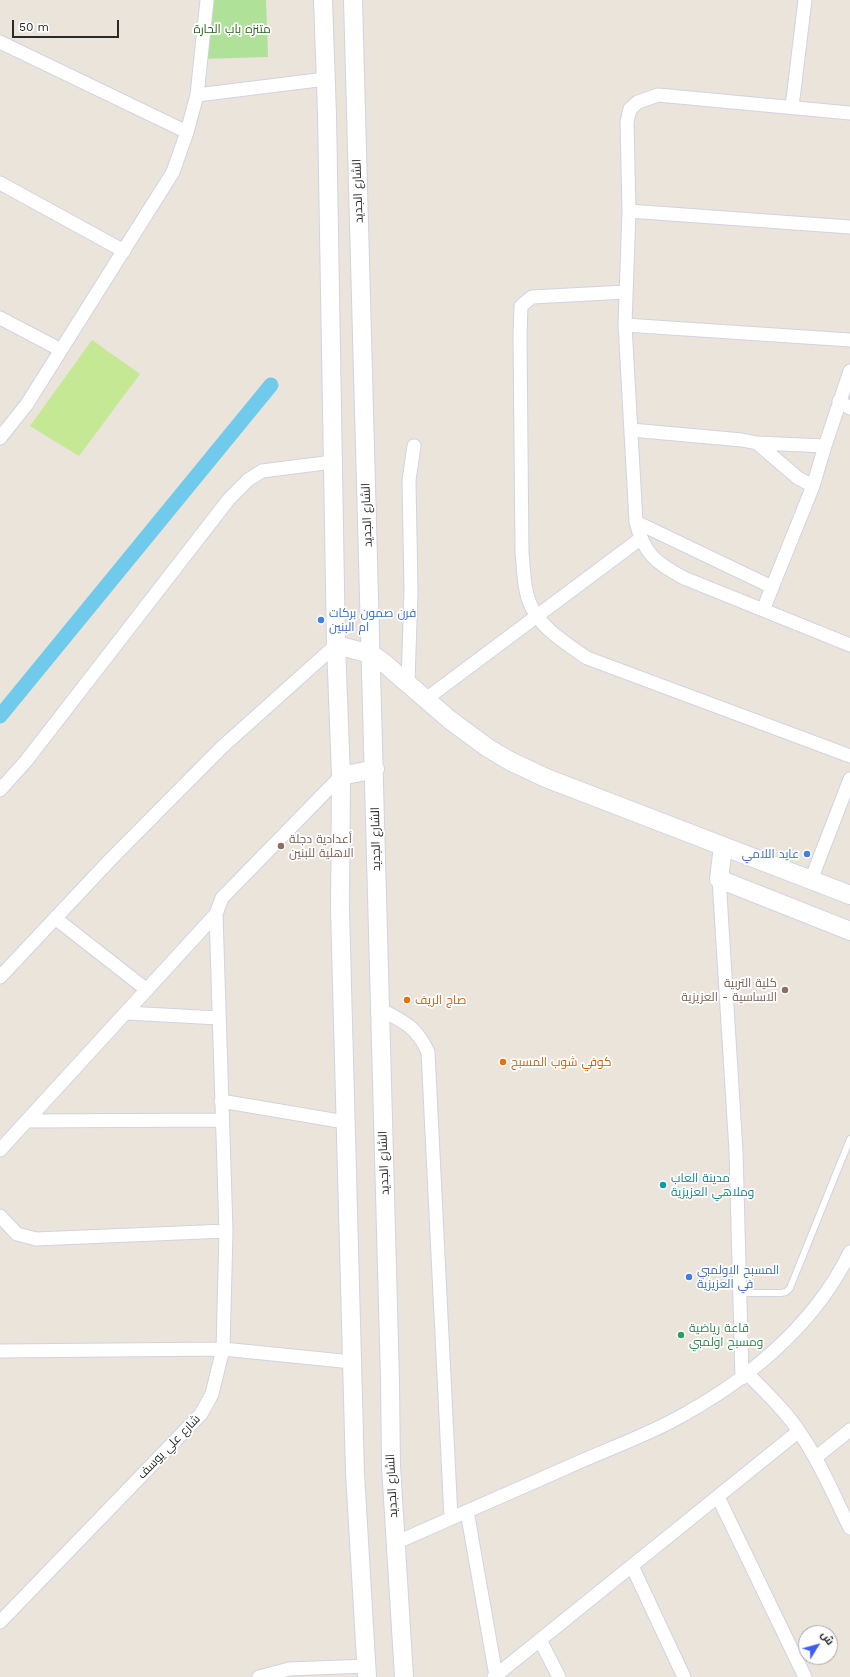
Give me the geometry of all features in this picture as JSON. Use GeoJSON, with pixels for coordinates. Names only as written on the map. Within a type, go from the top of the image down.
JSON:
{"type":"FeatureCollection","features":[{"type":"Feature","properties":{"kind":"main road"},"geometry":{"type":"LineString","coordinates":[[323,0],[326,79],[336,645],[341,776],[340,910],[355,1473],[367,1671]]}},
{"type":"Feature","properties":{"kind":"main road","name":"الشارع الجديد"},"geometry":{"type":"LineString","coordinates":[[353,0],[375,768],[391,1466],[404,1677]]}},
{"type":"Feature","properties":{"kind":"main road"},"geometry":{"type":"LineString","coordinates":[[336,645],[371,654],[408,683],[450,720],[488,748],[510,761],[546,778],[850,895]]}},
{"type":"Feature","properties":{"kind":"main road"},"geometry":{"type":"LineString","coordinates":[[341,776],[375,768]]}},
{"type":"Feature","properties":{"kind":"main road"},"geometry":{"type":"LineString","coordinates":[[723,846],[719,879],[850,931]]}},
{"type":"Feature","properties":{"kind":"street"},"geometry":{"type":"LineString","coordinates":[[0,438],[27,404],[173,172],[187,132],[197,95],[206,0]]}},
{"type":"Feature","properties":{"kind":"street"},"geometry":{"type":"LineString","coordinates":[[792,107],[805,0]]}},
{"type":"Feature","properties":{"kind":"street"},"geometry":{"type":"LineString","coordinates":[[0,42],[187,132]]}},
{"type":"Feature","properties":{"kind":"street"},"geometry":{"type":"LineString","coordinates":[[197,95],[326,79]]}},
{"type":"Feature","properties":{"kind":"street"},"geometry":{"type":"LineString","coordinates":[[850,113],[658,95],[638,102],[630,109],[627,122],[629,211],[625,326],[636,522],[640,539],[653,558],[664,568],[684,578],[850,645]]}},
{"type":"Feature","properties":{"kind":"street"},"geometry":{"type":"LineString","coordinates":[[0,183],[124,251]]}},
{"type":"Feature","properties":{"kind":"street"},"geometry":{"type":"LineString","coordinates":[[629,211],[850,226]]}},
{"type":"Feature","properties":{"kind":"street"},"geometry":{"type":"LineString","coordinates":[[626,292],[532,298],[521,306],[522,552],[524,580],[529,601],[537,616],[557,637],[588,658],[850,756]]}},
{"type":"Feature","properties":{"kind":"street"},"geometry":{"type":"LineString","coordinates":[[0,318],[61,350]]}},
{"type":"Feature","properties":{"kind":"street"},"geometry":{"type":"LineString","coordinates":[[625,326],[850,340]]}},
{"type":"Feature","properties":{"kind":"street"},"geometry":{"type":"LineString","coordinates":[[763,610],[813,486],[825,446],[845,405],[850,371]]}},
{"type":"Feature","properties":{"kind":"street"},"geometry":{"type":"LineString","coordinates":[[631,430],[742,440],[757,444],[825,446]]}},
{"type":"Feature","properties":{"kind":"street"},"geometry":{"type":"LineString","coordinates":[[757,444],[798,478],[813,486]]}},
{"type":"Feature","properties":{"kind":"street"},"geometry":{"type":"LineString","coordinates":[[408,683],[411,591],[409,480],[414,446]]}},
{"type":"Feature","properties":{"kind":"street"},"geometry":{"type":"LineString","coordinates":[[0,790],[26,761],[229,499],[248,480],[262,471],[333,462]]}},
{"type":"Feature","properties":{"kind":"street"},"geometry":{"type":"LineString","coordinates":[[636,522],[772,587]]}},
{"type":"Feature","properties":{"kind":"street"},"geometry":{"type":"LineString","coordinates":[[426,699],[640,539]]}},
{"type":"Feature","properties":{"kind":"street"},"geometry":{"type":"LineString","coordinates":[[0,977],[111,859],[221,748],[336,645]]}},
{"type":"Feature","properties":{"kind":"street"},"geometry":{"type":"LineString","coordinates":[[0,1150],[216,914],[222,898],[341,776]]}},
{"type":"Feature","properties":{"kind":"street"},"geometry":{"type":"LineString","coordinates":[[811,880],[850,779]]}},
{"type":"Feature","properties":{"kind":"street"},"geometry":{"type":"LineString","coordinates":[[719,879],[736,1151],[740,1293],[745,1376],[789,1418],[799,1431],[815,1458],[850,1528]]}},
{"type":"Feature","properties":{"kind":"street","name":"شارع علي يوسف"},"geometry":{"type":"LineString","coordinates":[[0,1622],[201,1414],[212,1394],[224,1349],[226,1231],[216,914]]}},
{"type":"Feature","properties":{"kind":"street"},"geometry":{"type":"LineString","coordinates":[[55,918],[147,990]]}},
{"type":"Feature","properties":{"kind":"street"},"geometry":{"type":"LineString","coordinates":[[380,1009],[411,1026],[422,1038],[428,1052],[451,1518]]}},
{"type":"Feature","properties":{"kind":"street"},"geometry":{"type":"LineString","coordinates":[[126,1013],[219,1018]]}},
{"type":"Feature","properties":{"kind":"street"},"geometry":{"type":"LineString","coordinates":[[221,1101],[346,1122]]}},
{"type":"Feature","properties":{"kind":"street"},"geometry":{"type":"LineString","coordinates":[[26,1121],[222,1120]]}},
{"type":"Feature","properties":{"kind":"street"},"geometry":{"type":"LineString","coordinates":[[0,1216],[18,1234],[36,1239],[226,1231]]}},
{"type":"Feature","properties":{"kind":"street"},"geometry":{"type":"LineString","coordinates":[[396,1543],[670,1422],[745,1376],[794,1331],[823,1298],[850,1252]]}},
{"type":"Feature","properties":{"kind":"street"},"geometry":{"type":"LineString","coordinates":[[0,1351],[224,1349],[352,1362]]}},
{"type":"Feature","properties":{"kind":"street"},"geometry":{"type":"LineString","coordinates":[[815,1458],[850,1430]]}},
{"type":"Feature","properties":{"kind":"street"},"geometry":{"type":"LineString","coordinates":[[467,1511],[495,1676],[799,1431]]}},
{"type":"Feature","properties":{"kind":"street"},"geometry":{"type":"LineString","coordinates":[[718,1497],[805,1677]]}},
{"type":"Feature","properties":{"kind":"street"},"geometry":{"type":"LineString","coordinates":[[632,1566],[684,1677]]}},
{"type":"Feature","properties":{"kind":"street"},"geometry":{"type":"LineString","coordinates":[[540,1640],[559,1677]]}},
{"type":"Feature","properties":{"kind":"street"},"geometry":{"type":"LineString","coordinates":[[259,1677],[289,1669],[367,1671]]}},
{"type":"Feature","properties":{"kind":"lane"},"geometry":{"type":"LineString","coordinates":[[740,1293],[781,1293],[786,1292],[790,1288],[850,1139]]}},
{"type":"Feature","properties":{"kind":"green space","name":"متنزه باب الحارة"},"geometry":{"type":"Polygon","coordinates":[[[203,0],[266,0],[268,57],[200,59],[203,0]]]}},
{"type":"Feature","properties":{"kind":"green space"},"geometry":{"type":"Polygon","coordinates":[[[92,340],[140,374],[79,456],[30,426],[92,340]]]}},
{"type":"Feature","properties":{"kind":"waterway"},"geometry":{"type":"LineString","coordinates":[[0,716],[271,385]]}},
{"type":"Feature","properties":{"kind":"place","name":"فرن صمون بركات ام البنين"},"geometry":{"type":"Point","coordinates":[321,620]}},
{"type":"Feature","properties":{"kind":"place","name":"أعدادية دجلة الاهلية للبنين"},"geometry":{"type":"Point","coordinates":[281,846]}},
{"type":"Feature","properties":{"kind":"place","name":"عايد اللامي"},"geometry":{"type":"Point","coordinates":[807,854]}},
{"type":"Feature","properties":{"kind":"place","name":"كلية التربية الاساسية - العزيزية"},"geometry":{"type":"Point","coordinates":[785,990]}},
{"type":"Feature","properties":{"kind":"place","name":"صاج الريف"},"geometry":{"type":"Point","coordinates":[407,1000]}},
{"type":"Feature","properties":{"kind":"place","name":"كوفي شوب المسبح"},"geometry":{"type":"Point","coordinates":[503,1062]}},
{"type":"Feature","properties":{"kind":"place","name":"مدينة العاب وملاهي العزيزية"},"geometry":{"type":"Point","coordinates":[663,1185]}},
{"type":"Feature","properties":{"kind":"place","name":"المسبح الاولمبي في العزيزية"},"geometry":{"type":"Point","coordinates":[689,1277]}},
{"type":"Feature","properties":{"kind":"place","name":"قاعة رياضية ومسبح اولمبي"},"geometry":{"type":"Point","coordinates":[681,1335]}}]}
